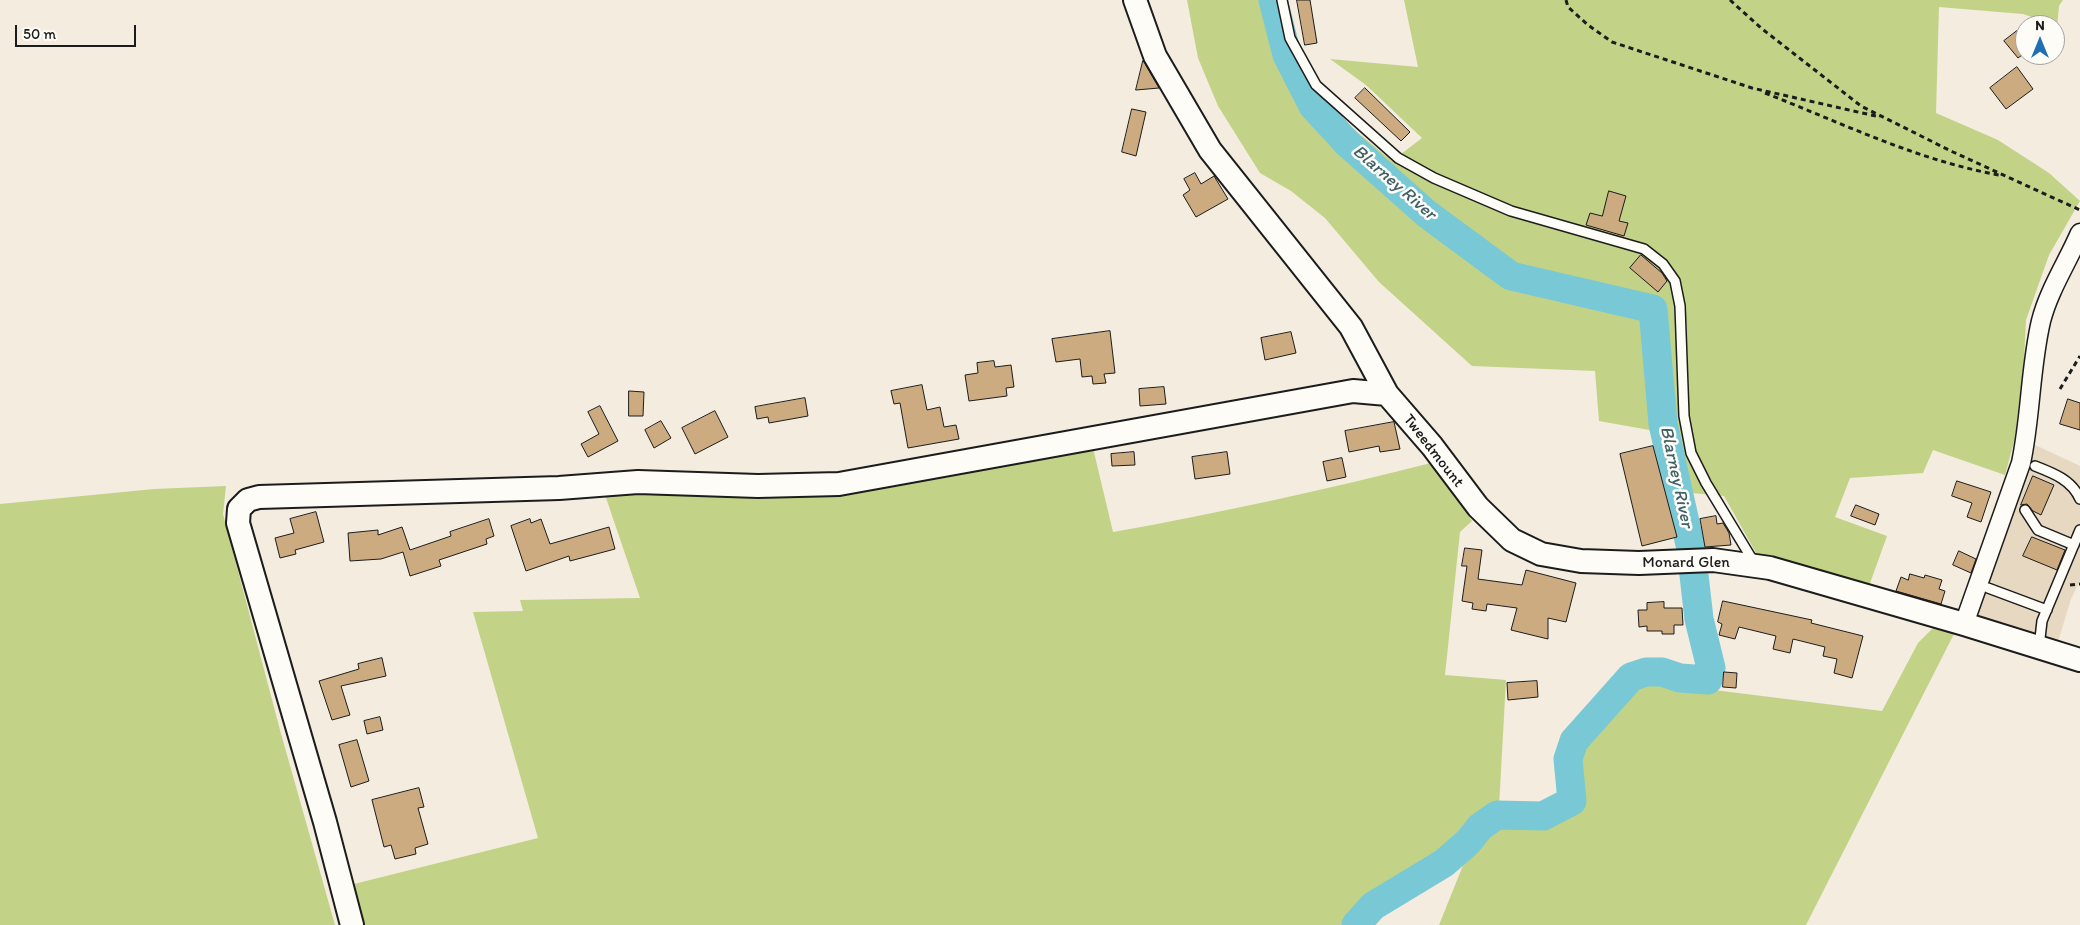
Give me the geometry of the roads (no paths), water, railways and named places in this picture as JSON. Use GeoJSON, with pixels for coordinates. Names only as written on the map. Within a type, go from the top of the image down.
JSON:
{"type":"FeatureCollection","features":[{"type":"Feature","properties":{"kind":"street","name":"Tweedmount"},"geometry":{"type":"LineString","coordinates":[[1135,0],[1155,56],[1210,150],[1351,327],[1387,394],[1432,446],[1478,508]]}},
{"type":"Feature","properties":{"kind":"street"},"geometry":{"type":"LineString","coordinates":[[1964,624],[2021,463],[2027,436],[2041,320],[2051,293],[2080,233]]}},
{"type":"Feature","properties":{"kind":"street"},"geometry":{"type":"LineString","coordinates":[[352,925],[325,822],[238,523],[238,509],[248,500],[269,496],[559,488],[638,482],[758,486],[839,484],[1353,391],[1387,394]]}},
{"type":"Feature","properties":{"kind":"street","name":"Monard Glen"},"geometry":{"type":"LineString","coordinates":[[1478,508],[1512,540],[1550,556],[1601,562],[1713,560],[1770,568],[1964,624],[2080,660]]}},
{"type":"Feature","properties":{"kind":"lane"},"geometry":{"type":"LineString","coordinates":[[1282,0],[1290,38],[1316,85],[1347,115],[1398,158],[1434,178],[1511,211],[1644,250],[1663,264],[1675,281],[1680,306],[1684,416],[1691,453],[1706,484],[1756,566]]}},
{"type":"Feature","properties":{"kind":"lane"},"geometry":{"type":"LineString","coordinates":[[2035,466],[2060,476],[2073,487],[2080,499]]}},
{"type":"Feature","properties":{"kind":"lane"},"geometry":{"type":"LineString","coordinates":[[2025,510],[2038,530],[2074,545]]}},
{"type":"Feature","properties":{"kind":"lane"},"geometry":{"type":"LineString","coordinates":[[2039,647],[2042,621],[2080,530]]}},
{"type":"Feature","properties":{"kind":"lane"},"geometry":{"type":"LineString","coordinates":[[1988,588],[2047,610]]}},
{"type":"Feature","properties":{"kind":"waterway","name":"Blarney River"},"geometry":{"type":"LineString","coordinates":[[1273,0],[1287,55],[1313,106],[1348,144],[1427,214],[1511,276],[1653,309],[1663,424],[1691,549],[1699,619],[1711,668],[1708,680],[1680,678],[1662,672],[1646,672],[1631,677],[1574,741],[1568,759],[1572,801],[1543,816],[1497,815],[1480,827],[1468,842],[1444,863],[1373,906],[1356,925]]}}]}
